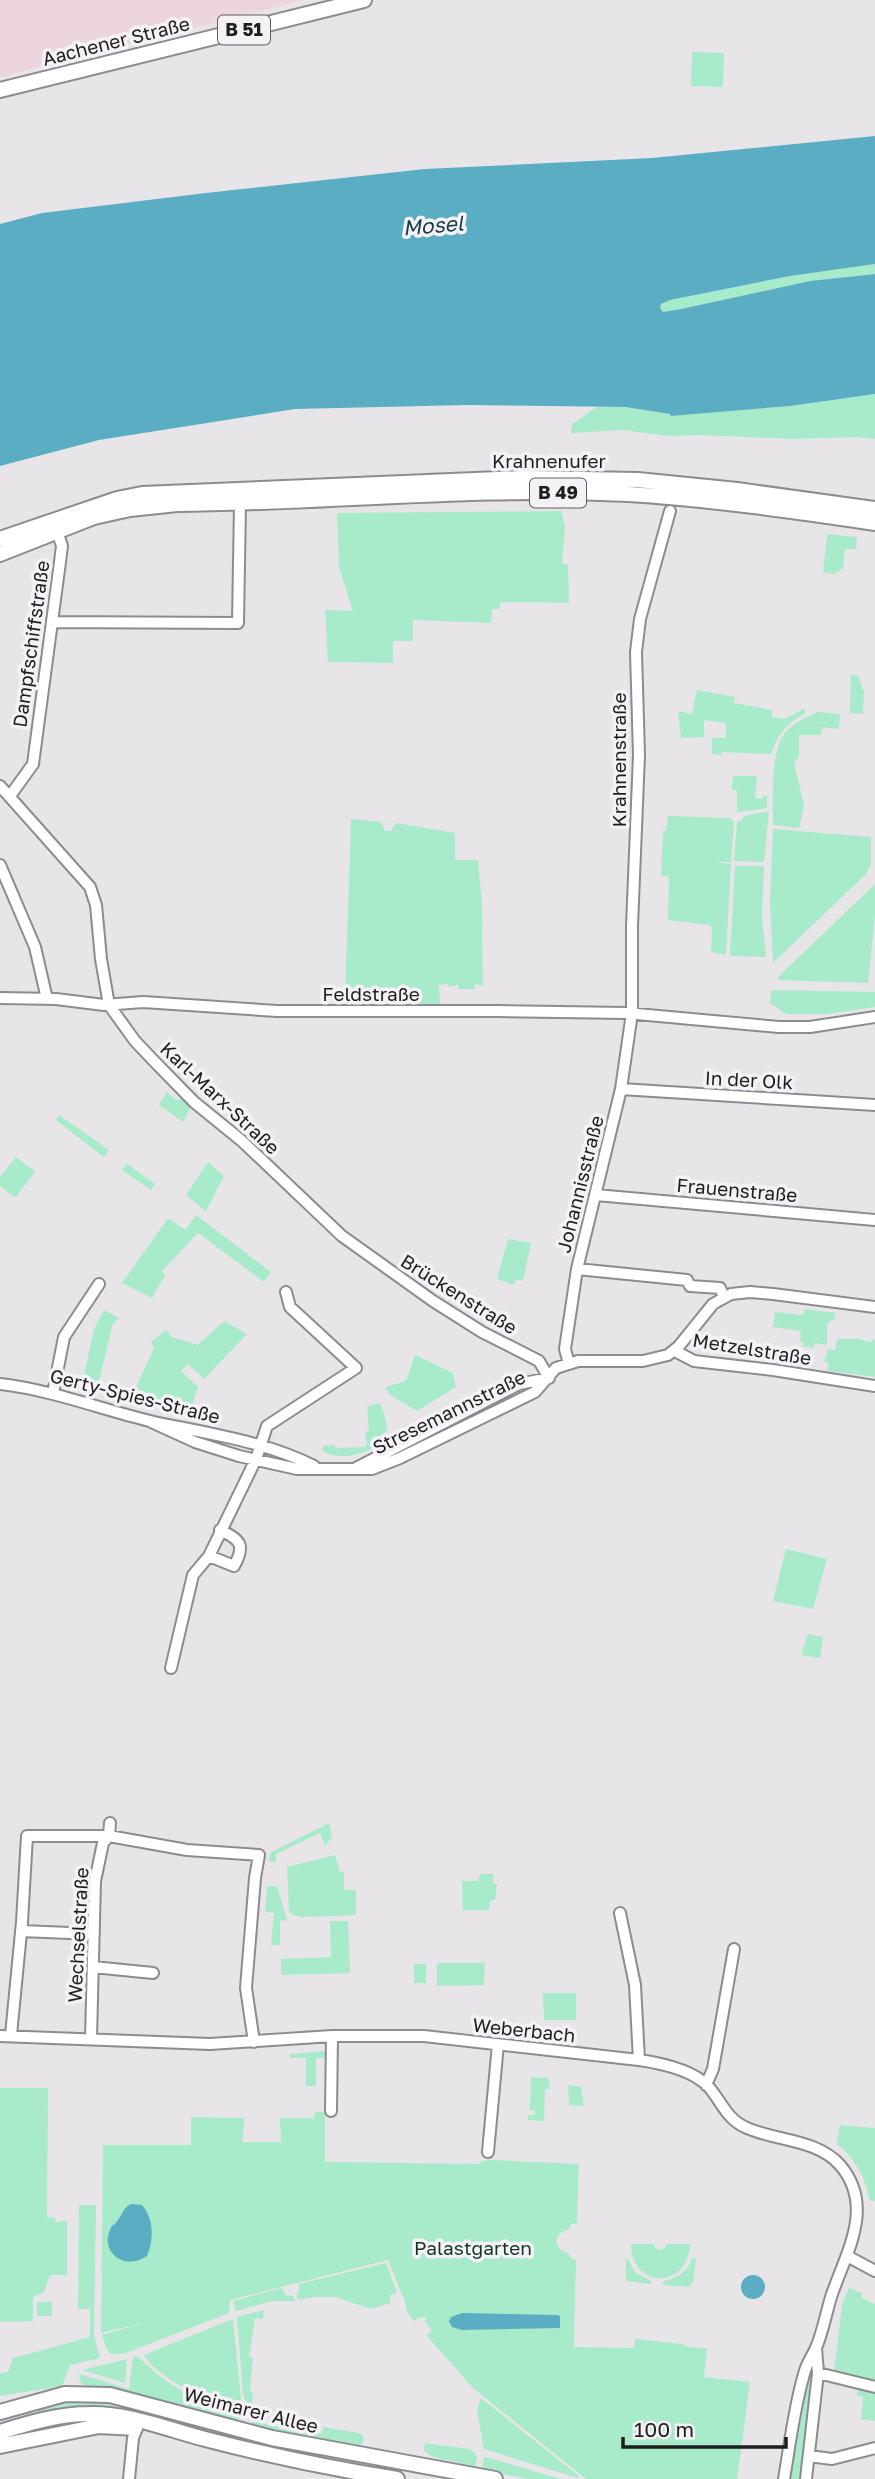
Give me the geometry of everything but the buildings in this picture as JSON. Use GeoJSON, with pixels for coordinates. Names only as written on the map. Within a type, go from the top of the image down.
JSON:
{"type":"FeatureCollection","features":[{"type":"Feature","properties":{"kind":"main road","name":"Aachener Straße"},"geometry":{"type":"LineString","coordinates":[[0,90],[364,0]]}},
{"type":"Feature","properties":{"kind":"main road","name":"Krahnenufer"},"geometry":{"type":"LineString","coordinates":[[222,497],[266,488],[524,478],[638,480],[875,509]]}},
{"type":"Feature","properties":{"kind":"main road"},"geometry":{"type":"LineString","coordinates":[[240,504],[245,496],[266,488]]}},
{"type":"Feature","properties":{"kind":"main road","name":"Krahnenufer"},"geometry":{"type":"LineString","coordinates":[[222,497],[240,504],[522,493],[628,494],[875,523]]}},
{"type":"Feature","properties":{"kind":"main road","name":"B 49"},"geometry":{"type":"LineString","coordinates":[[0,539],[117,499],[142,494],[222,497]]}},
{"type":"Feature","properties":{"kind":"main road","name":"B 49"},"geometry":{"type":"LineString","coordinates":[[0,554],[94,517],[130,509],[222,497]]}},
{"type":"Feature","properties":{"kind":"main road"},"geometry":{"type":"LineString","coordinates":[[44,523],[58,531]]}},
{"type":"Feature","properties":{"kind":"main road"},"geometry":{"type":"LineString","coordinates":[[0,2403],[65,2394]]}},
{"type":"Feature","properties":{"kind":"main road","name":"Weimarer Allee"},"geometry":{"type":"LineString","coordinates":[[0,2412],[65,2394],[110,2395],[272,2438],[495,2479]]}},
{"type":"Feature","properties":{"kind":"main road"},"geometry":{"type":"LineString","coordinates":[[1,2441],[48,2419],[89,2414],[132,2418],[153,2426],[272,2456],[393,2479]]}},
{"type":"Feature","properties":{"kind":"main road"},"geometry":{"type":"LineString","coordinates":[[1,2441],[99,2426],[153,2426]]}},
{"type":"Feature","properties":{"kind":"street"},"geometry":{"type":"LineString","coordinates":[[52,622],[238,623],[240,504]]}},
{"type":"Feature","properties":{"kind":"street","name":"Krahnenstraße"},"geometry":{"type":"LineString","coordinates":[[632,1013],[632,926],[639,755],[636,652],[640,619],[670,511]]}},
{"type":"Feature","properties":{"kind":"street","name":"Dampfschiffstraße"},"geometry":{"type":"LineString","coordinates":[[10,796],[33,764],[62,546],[58,531]]}},
{"type":"Feature","properties":{"kind":"street","name":"Karl-Marx-Straße"},"geometry":{"type":"LineString","coordinates":[[0,786],[90,887],[96,905],[109,1005],[135,1041],[194,1102],[242,1142],[348,1241]]}},
{"type":"Feature","properties":{"kind":"street"},"geometry":{"type":"LineString","coordinates":[[0,865],[35,947],[47,999]]}},
{"type":"Feature","properties":{"kind":"street","name":"Feldstraße"},"geometry":{"type":"LineString","coordinates":[[0,998],[109,1005],[143,1002],[276,1011],[632,1013],[787,1028],[875,1017]]}},
{"type":"Feature","properties":{"kind":"street","name":"Johannisstraße"},"geometry":{"type":"LineString","coordinates":[[569,1364],[565,1349],[577,1269],[621,1090],[632,1013]]}},
{"type":"Feature","properties":{"kind":"street","name":"In der Olk"},"geometry":{"type":"LineString","coordinates":[[621,1090],[875,1105]]}},
{"type":"Feature","properties":{"kind":"street","name":"Frauenstraße"},"geometry":{"type":"LineString","coordinates":[[596,1195],[875,1220]]}},
{"type":"Feature","properties":{"kind":"street","name":"Brückenstraße"},"geometry":{"type":"LineString","coordinates":[[348,1241],[442,1307],[482,1332],[539,1361],[549,1378]]}},
{"type":"Feature","properties":{"kind":"street"},"geometry":{"type":"LineString","coordinates":[[577,1269],[687,1280],[690,1286],[720,1288],[724,1297]]}},
{"type":"Feature","properties":{"kind":"street"},"geometry":{"type":"LineString","coordinates":[[53,1393],[64,1337],[99,1284]]}},
{"type":"Feature","properties":{"kind":"street"},"geometry":{"type":"LineString","coordinates":[[171,1668],[193,1575],[209,1556],[256,1460],[267,1426],[356,1368],[290,1307],[286,1292]]}},
{"type":"Feature","properties":{"kind":"street"},"geometry":{"type":"LineString","coordinates":[[675,1351],[713,1304],[738,1293],[773,1294],[875,1307]]}},
{"type":"Feature","properties":{"kind":"street","name":"Metzelstraße"},"geometry":{"type":"LineString","coordinates":[[549,1378],[556,1368],[578,1361],[651,1360],[675,1351],[694,1361],[875,1386]]}},
{"type":"Feature","properties":{"kind":"street","name":"Stresemannstraße"},"geometry":{"type":"LineString","coordinates":[[260,1447],[317,1467],[338,1471],[355,1469],[519,1384],[549,1378]]}},
{"type":"Feature","properties":{"kind":"street","name":"Gerty-Spies-Straße"},"geometry":{"type":"LineString","coordinates":[[0,1384],[29,1387],[149,1421],[214,1433],[260,1447]]}},
{"type":"Feature","properties":{"kind":"street","name":"Stresemannstraße"},"geometry":{"type":"LineString","coordinates":[[149,1421],[195,1442],[256,1460],[297,1469],[317,1467]]}},
{"type":"Feature","properties":{"kind":"street"},"geometry":{"type":"LineString","coordinates":[[209,1556],[234,1566],[239,1558],[241,1549],[234,1536],[220,1530]]}},
{"type":"Feature","properties":{"kind":"street","name":"Wechselstraße"},"geometry":{"type":"LineString","coordinates":[[91,2038],[95,1881],[103,1843],[109,1836],[110,1823]]}},
{"type":"Feature","properties":{"kind":"street"},"geometry":{"type":"LineString","coordinates":[[6,2036],[21,1931],[27,1836],[109,1836],[184,1849],[259,1855],[246,1988],[254,2042]]}},
{"type":"Feature","properties":{"kind":"street"},"geometry":{"type":"LineString","coordinates":[[620,1913],[635,1984],[639,2060]]}},
{"type":"Feature","properties":{"kind":"street"},"geometry":{"type":"LineString","coordinates":[[21,1931],[94,1934]]}},
{"type":"Feature","properties":{"kind":"street"},"geometry":{"type":"LineString","coordinates":[[734,1950],[715,2059],[706,2085],[734,2121],[832,2157],[848,2176],[856,2192],[858,2221],[816,2348],[804,2374],[784,2479]]}},
{"type":"Feature","properties":{"kind":"street"},"geometry":{"type":"LineString","coordinates":[[93,1967],[153,1973]]}},
{"type":"Feature","properties":{"kind":"street","name":"Weberbach"},"geometry":{"type":"LineString","coordinates":[[6,2036],[201,2044],[332,2036],[425,2036],[669,2065],[706,2085]]}},
{"type":"Feature","properties":{"kind":"street"},"geometry":{"type":"LineString","coordinates":[[331,2111],[332,2036]]}},
{"type":"Feature","properties":{"kind":"street"},"geometry":{"type":"LineString","coordinates":[[488,2152],[498,2045]]}},
{"type":"Feature","properties":{"kind":"street"},"geometry":{"type":"LineString","coordinates":[[799,2143],[804,2132]]}},
{"type":"Feature","properties":{"kind":"street"},"geometry":{"type":"LineString","coordinates":[[847,2256],[875,2271]]}},
{"type":"Feature","properties":{"kind":"street"},"geometry":{"type":"LineString","coordinates":[[806,2479],[818,2373],[816,2348]]}},
{"type":"Feature","properties":{"kind":"street"},"geometry":{"type":"LineString","coordinates":[[818,2373],[875,2386]]}},
{"type":"Feature","properties":{"kind":"street"},"geometry":{"type":"LineString","coordinates":[[99,2426],[121,2433],[132,2448]]}},
{"type":"Feature","properties":{"kind":"street"},"geometry":{"type":"LineString","coordinates":[[129,2479],[137,2428]]}},
{"type":"Feature","properties":{"kind":"street"},"geometry":{"type":"LineString","coordinates":[[809,2456],[832,2459],[875,2448]]}},
{"type":"Feature","properties":{"kind":"shaded area"},"geometry":{"type":"Polygon","coordinates":[[[0,0],[304,0],[0,77],[0,0]]]}},
{"type":"Feature","properties":{"kind":"green space"},"geometry":{"type":"Polygon","coordinates":[[[692,52],[724,53],[723,87],[691,86],[692,52]]]}},
{"type":"Feature","properties":{"kind":"green space"},"geometry":{"type":"Polygon","coordinates":[[[875,264],[875,274],[810,281],[663,312],[660,308],[661,304],[670,300],[790,276],[875,264]]]}},
{"type":"Feature","properties":{"kind":"green space"},"geometry":{"type":"Polygon","coordinates":[[[875,394],[875,439],[668,436],[623,430],[571,433],[572,424],[597,407],[625,407],[671,416],[790,406],[875,394]]]}},
{"type":"Feature","properties":{"kind":"green space"},"geometry":{"type":"Polygon","coordinates":[[[561,511],[565,526],[562,564],[568,565],[569,603],[501,602],[499,609],[492,609],[491,623],[413,620],[413,641],[393,641],[393,663],[328,662],[325,610],[353,611],[339,567],[337,513],[561,511]]]}},
{"type":"Feature","properties":{"kind":"green space"},"geometry":{"type":"Polygon","coordinates":[[[827,534],[857,537],[856,549],[845,549],[843,568],[834,574],[823,572],[827,534]]]}},
{"type":"Feature","properties":{"kind":"green space"},"geometry":{"type":"Polygon","coordinates":[[[851,674],[858,676],[864,692],[863,714],[850,713],[851,674]]]}},
{"type":"Feature","properties":{"kind":"green space"},"geometry":{"type":"Polygon","coordinates":[[[697,690],[735,697],[734,703],[772,710],[772,717],[784,719],[805,708],[805,713],[784,730],[771,754],[712,754],[712,738],[726,738],[726,723],[704,720],[704,737],[681,738],[678,711],[692,714],[697,690]]]}},
{"type":"Feature","properties":{"kind":"green space"},"geometry":{"type":"Polygon","coordinates":[[[817,712],[840,714],[839,729],[822,727],[821,735],[799,735],[799,757],[794,762],[804,806],[799,828],[773,825],[773,777],[780,741],[792,726],[817,712]]]}},
{"type":"Feature","properties":{"kind":"green space"},"geometry":{"type":"Polygon","coordinates":[[[733,776],[757,776],[755,798],[762,799],[767,796],[767,808],[737,812],[737,790],[732,790],[733,776]]]}},
{"type":"Feature","properties":{"kind":"green space"},"geometry":{"type":"Polygon","coordinates":[[[769,811],[764,862],[734,861],[737,822],[744,816],[769,811]]]}},
{"type":"Feature","properties":{"kind":"green space"},"geometry":{"type":"Polygon","coordinates":[[[668,816],[730,818],[734,822],[731,862],[713,862],[731,864],[726,955],[711,952],[712,928],[709,925],[668,920],[669,877],[661,876],[663,831],[666,831],[668,816]]]}},
{"type":"Feature","properties":{"kind":"green space"},"geometry":{"type":"Polygon","coordinates":[[[351,819],[381,822],[385,831],[391,831],[396,823],[455,833],[455,860],[478,860],[482,904],[483,986],[475,984],[475,989],[458,989],[458,984],[450,987],[447,984],[439,985],[440,1004],[348,1003],[345,999],[351,819]]]}},
{"type":"Feature","properties":{"kind":"green space"},"geometry":{"type":"Polygon","coordinates":[[[773,829],[871,837],[871,864],[866,874],[773,963],[770,899],[773,829]]]}},
{"type":"Feature","properties":{"kind":"green space"},"geometry":{"type":"Polygon","coordinates":[[[735,866],[764,866],[762,917],[766,957],[730,956],[735,866]]]}},
{"type":"Feature","properties":{"kind":"green space"},"geometry":{"type":"Polygon","coordinates":[[[875,884],[875,915],[868,983],[779,980],[778,977],[875,884]]]}},
{"type":"Feature","properties":{"kind":"green space"},"geometry":{"type":"Polygon","coordinates":[[[771,990],[875,992],[875,1007],[827,1014],[786,1014],[770,1003],[771,990]]]}},
{"type":"Feature","properties":{"kind":"green space"},"geometry":{"type":"Polygon","coordinates":[[[167,1092],[191,1107],[183,1122],[159,1105],[167,1092]]]}},
{"type":"Feature","properties":{"kind":"green space"},"geometry":{"type":"Polygon","coordinates":[[[59,1115],[109,1150],[104,1157],[56,1120],[59,1115]]]}},
{"type":"Feature","properties":{"kind":"green space"},"geometry":{"type":"Polygon","coordinates":[[[16,1157],[35,1172],[15,1198],[0,1186],[0,1177],[16,1157]]]}},
{"type":"Feature","properties":{"kind":"green space"},"geometry":{"type":"Polygon","coordinates":[[[208,1162],[224,1176],[206,1211],[186,1195],[208,1162]]]}},
{"type":"Feature","properties":{"kind":"green space"},"geometry":{"type":"Polygon","coordinates":[[[127,1164],[155,1184],[151,1190],[122,1170],[127,1164]]]}},
{"type":"Feature","properties":{"kind":"green space"},"geometry":{"type":"Polygon","coordinates":[[[196,1215],[271,1272],[264,1282],[198,1233],[162,1271],[165,1275],[152,1298],[122,1283],[168,1218],[185,1230],[196,1215]]]}},
{"type":"Feature","properties":{"kind":"green space"},"geometry":{"type":"Polygon","coordinates":[[[508,1239],[531,1243],[523,1281],[516,1279],[514,1285],[497,1279],[508,1239]]]}},
{"type":"Feature","properties":{"kind":"green space"},"geometry":{"type":"Polygon","coordinates":[[[804,1309],[836,1313],[834,1320],[827,1323],[827,1345],[815,1343],[814,1348],[802,1346],[801,1331],[773,1327],[775,1312],[803,1315],[804,1309]]]}},
{"type":"Feature","properties":{"kind":"green space"},"geometry":{"type":"Polygon","coordinates":[[[104,1310],[119,1318],[113,1323],[97,1389],[82,1385],[94,1329],[104,1310]]]}},
{"type":"Feature","properties":{"kind":"green space"},"geometry":{"type":"Polygon","coordinates":[[[224,1321],[247,1334],[204,1379],[188,1364],[181,1371],[198,1387],[189,1415],[133,1394],[154,1348],[151,1342],[166,1330],[172,1337],[198,1345],[224,1321]]]}},
{"type":"Feature","properties":{"kind":"green space"},"geometry":{"type":"Polygon","coordinates":[[[837,1339],[859,1339],[871,1343],[872,1339],[875,1340],[875,1377],[827,1371],[829,1363],[824,1361],[828,1352],[826,1349],[835,1350],[837,1339]]]}},
{"type":"Feature","properties":{"kind":"green space"},"geometry":{"type":"Polygon","coordinates":[[[415,1355],[453,1373],[456,1387],[417,1411],[389,1394],[386,1387],[406,1381],[415,1355]]]}},
{"type":"Feature","properties":{"kind":"green space"},"geometry":{"type":"Polygon","coordinates":[[[380,1403],[386,1431],[376,1446],[348,1456],[329,1454],[322,1450],[323,1446],[335,1445],[335,1448],[365,1447],[365,1432],[369,1431],[367,1406],[380,1403]]]}},
{"type":"Feature","properties":{"kind":"green space"},"geometry":{"type":"Polygon","coordinates":[[[786,1549],[827,1559],[813,1609],[773,1601],[786,1549]]]}},
{"type":"Feature","properties":{"kind":"green space"},"geometry":{"type":"Polygon","coordinates":[[[808,1634],[823,1637],[820,1658],[801,1655],[808,1634]]]}},
{"type":"Feature","properties":{"kind":"green space"},"geometry":{"type":"Polygon","coordinates":[[[329,1823],[332,1837],[325,1846],[320,1833],[276,1854],[276,1862],[269,1862],[270,1853],[329,1823]]]}},
{"type":"Feature","properties":{"kind":"green space"},"geometry":{"type":"Polygon","coordinates":[[[335,1855],[340,1872],[344,1872],[344,1890],[356,1890],[356,1915],[293,1915],[289,1911],[287,1867],[335,1855]]]}},
{"type":"Feature","properties":{"kind":"green space"},"geometry":{"type":"Polygon","coordinates":[[[480,1874],[494,1874],[493,1884],[497,1884],[495,1900],[490,1901],[489,1910],[463,1910],[462,1881],[478,1881],[480,1874]]]}},
{"type":"Feature","properties":{"kind":"green space"},"geometry":{"type":"Polygon","coordinates":[[[267,1886],[277,1886],[287,1920],[280,1921],[280,1945],[271,1945],[274,1913],[265,1912],[267,1886]]]}},
{"type":"Feature","properties":{"kind":"green space"},"geometry":{"type":"Polygon","coordinates":[[[330,1921],[348,1921],[350,1973],[281,1975],[281,1959],[331,1957],[330,1921]]]}},
{"type":"Feature","properties":{"kind":"green space"},"geometry":{"type":"Polygon","coordinates":[[[437,1963],[485,1963],[484,1985],[437,1986],[437,1963]]]}},
{"type":"Feature","properties":{"kind":"green space"},"geometry":{"type":"Polygon","coordinates":[[[414,1964],[426,1964],[426,1983],[414,1983],[414,1964]]]}},
{"type":"Feature","properties":{"kind":"green space"},"geometry":{"type":"Polygon","coordinates":[[[543,1993],[576,1993],[576,2020],[544,2020],[543,1993]]]}},
{"type":"Feature","properties":{"kind":"green space"},"geometry":{"type":"Polygon","coordinates":[[[326,2051],[327,2058],[316,2058],[316,2086],[306,2086],[306,2058],[290,2058],[290,2054],[326,2051]]]}},
{"type":"Feature","properties":{"kind":"green space"},"geometry":{"type":"Polygon","coordinates":[[[531,2077],[548,2078],[550,2089],[545,2089],[544,2121],[528,2120],[528,2115],[535,2115],[535,2110],[530,2110],[531,2077]]]}},
{"type":"Feature","properties":{"kind":"green space"},"geometry":{"type":"Polygon","coordinates":[[[568,2085],[581,2087],[584,2106],[569,2105],[568,2085]]]}},
{"type":"Feature","properties":{"kind":"green space"},"geometry":{"type":"Polygon","coordinates":[[[0,2088],[48,2088],[47,2217],[55,2218],[55,2222],[67,2221],[67,2275],[50,2275],[44,2292],[33,2297],[33,2321],[0,2322],[0,2088]]]}},
{"type":"Feature","properties":{"kind":"green space","name":"Palastgarten"},"geometry":{"type":"Polygon","coordinates":[[[315,2112],[325,2112],[325,2162],[480,2164],[481,2161],[491,2160],[579,2164],[577,2223],[571,2224],[569,2229],[560,2233],[556,2241],[560,2250],[576,2259],[574,2347],[634,2348],[635,2339],[707,2349],[704,2377],[750,2382],[737,2479],[586,2479],[473,2388],[426,2335],[432,2331],[425,2322],[426,2317],[414,2321],[407,2312],[404,2297],[388,2260],[230,2300],[229,2313],[123,2354],[111,2354],[102,2335],[143,2323],[101,2333],[103,2145],[191,2145],[191,2117],[245,2118],[242,2142],[281,2142],[280,2118],[314,2118],[315,2112]]]}},
{"type":"Feature","properties":{"kind":"green space"},"geometry":{"type":"Polygon","coordinates":[[[840,2125],[875,2128],[875,2201],[870,2201],[863,2177],[855,2163],[837,2144],[840,2125]]]}},
{"type":"Feature","properties":{"kind":"green space"},"geometry":{"type":"Polygon","coordinates":[[[79,2205],[96,2205],[94,2336],[100,2358],[70,2365],[62,2386],[0,2396],[0,2373],[8,2372],[13,2358],[90,2337],[90,2305],[89,2309],[78,2309],[79,2205]]]}},
{"type":"Feature","properties":{"kind":"green space"},"geometry":{"type":"Polygon","coordinates":[[[631,2244],[654,2244],[655,2248],[661,2250],[666,2244],[690,2244],[687,2259],[680,2270],[660,2278],[649,2276],[640,2269],[633,2259],[631,2244]]]}},
{"type":"Feature","properties":{"kind":"green space"},"geometry":{"type":"Polygon","coordinates":[[[692,2258],[696,2259],[693,2282],[688,2287],[663,2285],[663,2282],[680,2275],[689,2266],[692,2258]]]}},
{"type":"Feature","properties":{"kind":"green space"},"geometry":{"type":"Polygon","coordinates":[[[626,2259],[635,2272],[651,2281],[651,2284],[626,2281],[626,2259]]]}},
{"type":"Feature","properties":{"kind":"green space"},"geometry":{"type":"Polygon","coordinates":[[[386,2263],[397,2293],[390,2295],[390,2303],[371,2309],[335,2297],[298,2300],[296,2295],[299,2292],[299,2284],[386,2263]]]}},
{"type":"Feature","properties":{"kind":"green space"},"geometry":{"type":"Polygon","coordinates":[[[282,2288],[286,2295],[293,2296],[295,2301],[272,2301],[236,2311],[233,2301],[282,2288]]]}},
{"type":"Feature","properties":{"kind":"green space"},"geometry":{"type":"Polygon","coordinates":[[[849,2288],[862,2293],[861,2298],[875,2304],[875,2385],[834,2374],[842,2304],[849,2288]]]}},
{"type":"Feature","properties":{"kind":"green space"},"geometry":{"type":"Polygon","coordinates":[[[37,2302],[52,2302],[52,2316],[37,2316],[37,2302]]]}},
{"type":"Feature","properties":{"kind":"green space"},"geometry":{"type":"Polygon","coordinates":[[[264,2310],[263,2319],[255,2318],[249,2357],[253,2358],[250,2389],[253,2395],[252,2406],[248,2408],[243,2394],[237,2317],[264,2310]]]}},
{"type":"Feature","properties":{"kind":"green space"},"geometry":{"type":"Polygon","coordinates":[[[233,2319],[242,2408],[218,2403],[188,2390],[161,2373],[144,2355],[233,2319]]]}},
{"type":"Feature","properties":{"kind":"green space"},"geometry":{"type":"Polygon","coordinates":[[[138,2356],[171,2384],[210,2404],[238,2414],[240,2418],[234,2423],[142,2395],[85,2386],[80,2382],[79,2374],[129,2389],[133,2357],[138,2356]]]}},
{"type":"Feature","properties":{"kind":"green space"},"geometry":{"type":"Polygon","coordinates":[[[127,2359],[125,2383],[82,2370],[127,2359]]]}},
{"type":"Feature","properties":{"kind":"green space"},"geometry":{"type":"Polygon","coordinates":[[[812,2360],[815,2361],[801,2479],[790,2479],[812,2360]]]}},
{"type":"Feature","properties":{"kind":"green space"},"geometry":{"type":"Polygon","coordinates":[[[858,2386],[875,2390],[875,2421],[861,2419],[863,2396],[857,2395],[858,2386]]]}},
{"type":"Feature","properties":{"kind":"green space"},"geometry":{"type":"Polygon","coordinates":[[[481,2398],[579,2476],[578,2478],[484,2449],[477,2410],[481,2398]]]}},
{"type":"Feature","properties":{"kind":"green space"},"geometry":{"type":"Polygon","coordinates":[[[78,2401],[108,2401],[171,2418],[101,2405],[80,2405],[38,2412],[37,2409],[78,2401]]]}},
{"type":"Feature","properties":{"kind":"green space"},"geometry":{"type":"Polygon","coordinates":[[[261,2415],[260,2423],[294,2429],[296,2421],[302,2422],[301,2431],[322,2434],[323,2427],[359,2433],[363,2436],[363,2443],[357,2448],[255,2429],[252,2419],[261,2415]]]}},
{"type":"Feature","properties":{"kind":"green space"},"geometry":{"type":"Polygon","coordinates":[[[247,2439],[400,2467],[399,2473],[247,2444],[247,2439]]]}},
{"type":"Feature","properties":{"kind":"green space"},"geometry":{"type":"Polygon","coordinates":[[[425,2443],[470,2449],[477,2456],[475,2470],[428,2454],[424,2450],[425,2443]]]}},
{"type":"Feature","properties":{"kind":"green space"},"geometry":{"type":"Polygon","coordinates":[[[484,2457],[561,2479],[527,2479],[482,2470],[484,2457]]]}},
{"type":"Feature","properties":{"kind":"water","name":"Mosel"},"geometry":{"type":"Polygon","coordinates":[[[875,136],[875,264],[790,276],[670,300],[661,304],[660,308],[663,312],[810,281],[875,274],[875,394],[790,406],[671,416],[625,407],[467,405],[295,409],[99,440],[0,466],[0,224],[42,213],[425,169],[652,158],[875,136]]]}},
{"type":"Feature","properties":{"kind":"water"},"geometry":{"type":"Polygon","coordinates":[[[131,2204],[142,2205],[146,2211],[152,2236],[147,2256],[131,2262],[123,2261],[112,2253],[108,2239],[112,2226],[131,2204]]]}},
{"type":"Feature","properties":{"kind":"water"},"geometry":{"type":"Polygon","coordinates":[[[753,2275],[762,2278],[765,2287],[762,2296],[753,2299],[744,2296],[741,2287],[744,2278],[753,2275]]]}},
{"type":"Feature","properties":{"kind":"water"},"geometry":{"type":"Polygon","coordinates":[[[462,2313],[557,2315],[560,2316],[560,2328],[462,2330],[452,2327],[449,2321],[451,2317],[462,2313]]]}}]}
